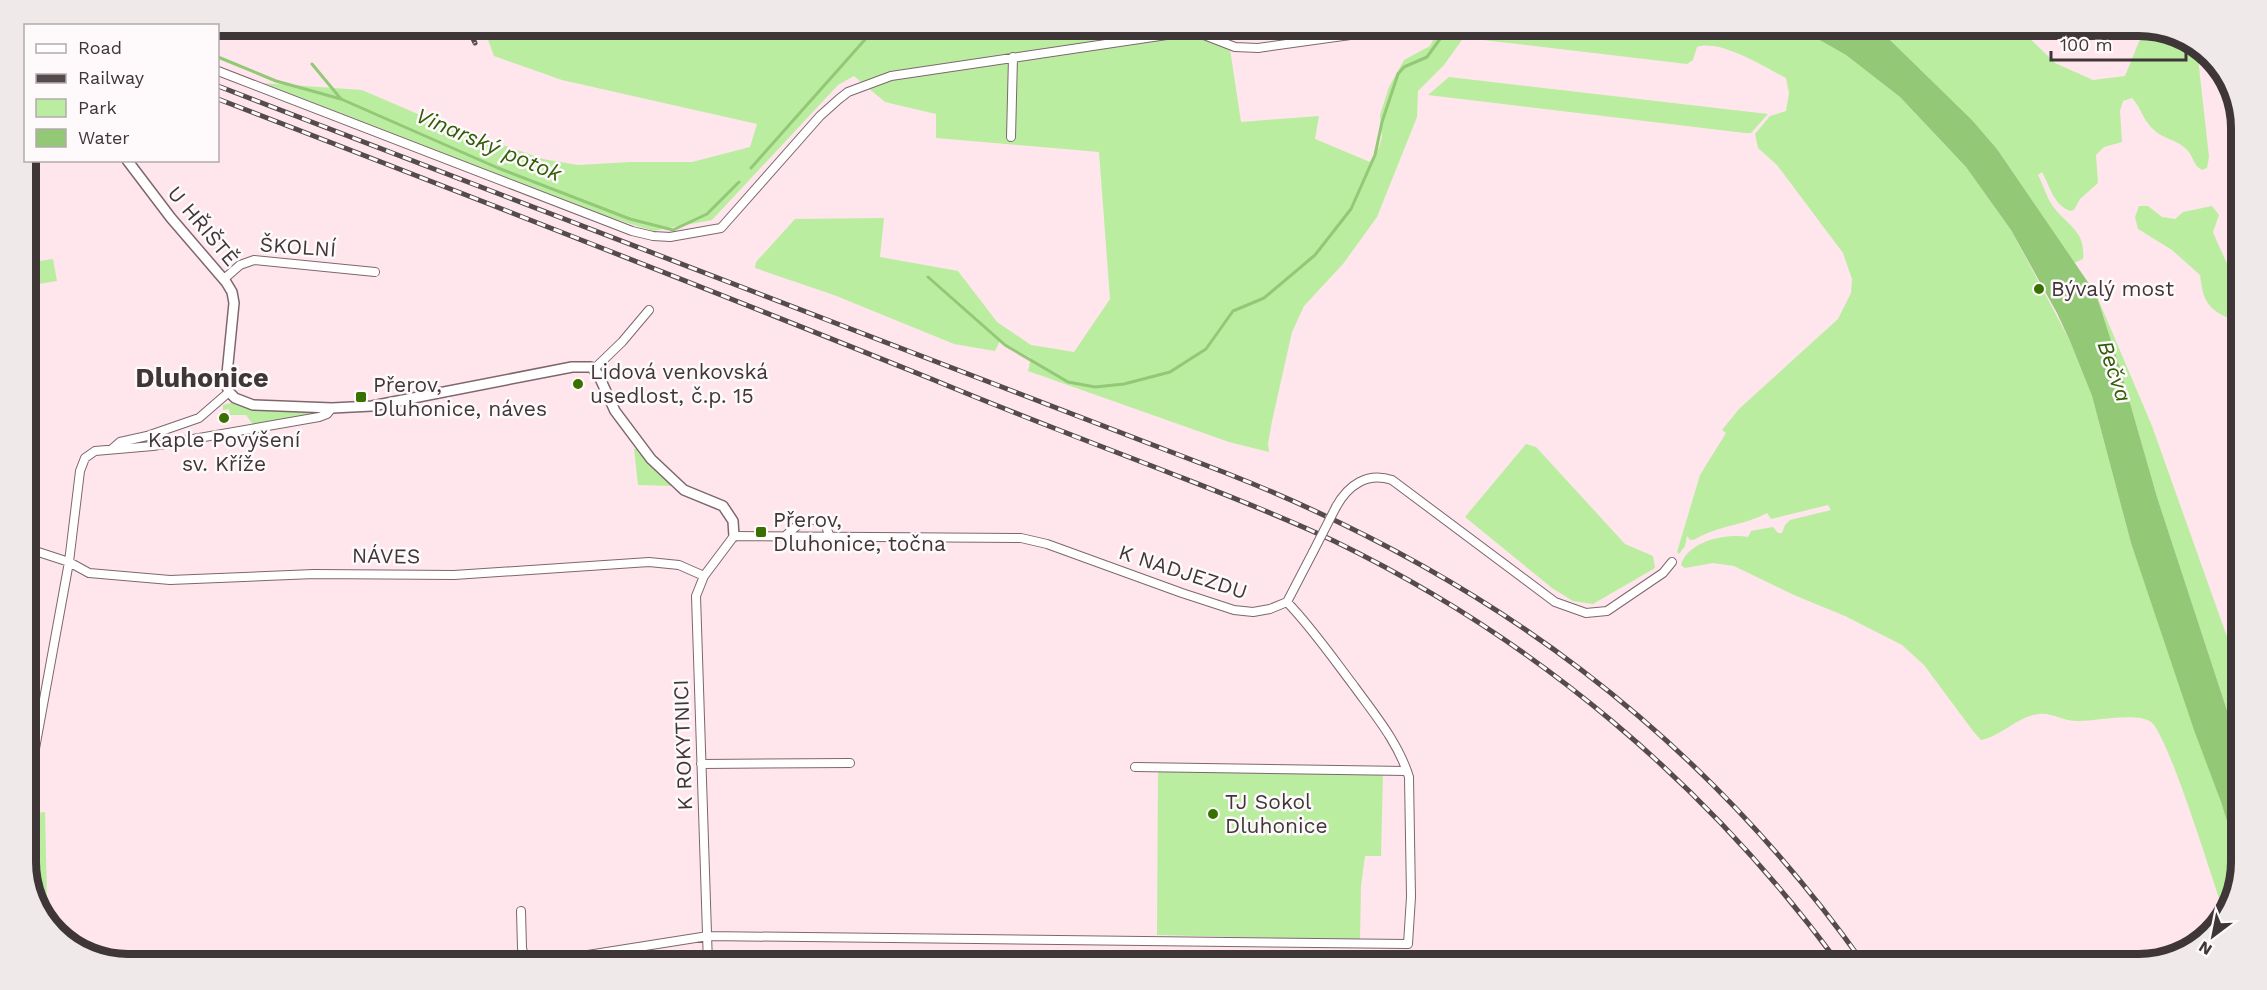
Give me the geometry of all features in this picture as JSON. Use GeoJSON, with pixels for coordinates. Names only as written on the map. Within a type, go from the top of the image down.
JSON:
{"type":"FeatureCollection","features":[{"type":"Feature","properties":{"kind":"street"},"geometry":{"type":"LineString","coordinates":[[219,71],[645,235],[678,236],[721,228],[820,116],[848,92],[891,76],[1166,36]]}},
{"type":"Feature","properties":{"kind":"street"},"geometry":{"type":"LineString","coordinates":[[1210,36],[1235,47],[1258,48],[1343,36]]}},
{"type":"Feature","properties":{"kind":"street"},"geometry":{"type":"LineString","coordinates":[[1011,137],[1013,57]]}},
{"type":"Feature","properties":{"kind":"street","name":"U HŘIŠTĚ"},"geometry":{"type":"LineString","coordinates":[[129,162],[171,218],[224,279],[232,292],[234,303],[225,375],[229,392]]}},
{"type":"Feature","properties":{"kind":"street","name":"ŠKOLNÍ"},"geometry":{"type":"LineString","coordinates":[[224,279],[240,265],[254,260],[375,272]]}},
{"type":"Feature","properties":{"kind":"street"},"geometry":{"type":"LineString","coordinates":[[594,369],[622,342],[649,310]]}},
{"type":"Feature","properties":{"kind":"street"},"geometry":{"type":"LineString","coordinates":[[112,449],[120,442],[147,436],[199,418],[229,392],[238,400],[253,405],[332,408],[403,401],[583,366],[594,369],[611,405],[651,459],[684,490],[723,506],[733,521],[734,536]]}},
{"type":"Feature","properties":{"kind":"street"},"geometry":{"type":"LineString","coordinates":[[36,744],[69,562],[81,466],[91,453],[153,446],[323,416],[332,408]]}},
{"type":"Feature","properties":{"kind":"street"},"geometry":{"type":"LineString","coordinates":[[595,954],[708,936],[1408,944],[1411,897],[1409,777],[1400,751],[1318,637],[1287,602],[1345,492],[1358,482],[1377,477],[1392,480],[1555,602],[1586,613],[1607,611],[1663,573],[1672,562]]}},
{"type":"Feature","properties":{"kind":"street"},"geometry":{"type":"LineString","coordinates":[[784,537],[798,525],[809,519],[816,519],[825,523],[830,538]]}},
{"type":"Feature","properties":{"kind":"street","name":"K NADJEZDU"},"geometry":{"type":"LineString","coordinates":[[734,536],[1021,538],[1047,544],[1234,610],[1262,612],[1287,602]]}},
{"type":"Feature","properties":{"kind":"street","name":"K ROKYTNICI"},"geometry":{"type":"LineString","coordinates":[[708,954],[696,605],[697,590],[704,576],[734,536]]}},
{"type":"Feature","properties":{"kind":"street","name":"NÁVES"},"geometry":{"type":"LineString","coordinates":[[36,551],[69,562],[89,573],[170,580],[314,574],[454,575],[649,562],[679,565],[704,576]]}},
{"type":"Feature","properties":{"kind":"street"},"geometry":{"type":"LineString","coordinates":[[701,764],[850,763]]}},
{"type":"Feature","properties":{"kind":"street"},"geometry":{"type":"LineString","coordinates":[[1135,768],[1407,771]]}},
{"type":"Feature","properties":{"kind":"street"},"geometry":{"type":"LineString","coordinates":[[521,911],[524,954]]}},
{"type":"Feature","properties":{"kind":"street"},"geometry":{"type":"LineString","coordinates":[[621,950],[626,954]]}},
{"type":"Feature","properties":{"kind":"green space"},"geometry":{"type":"Polygon","coordinates":[[[487,36],[1205,36],[1207,40],[1230,49],[1241,122],[1319,116],[1315,139],[1370,162],[1382,137],[1380,115],[1389,87],[1404,60],[1430,46],[1435,36],[1465,36],[1444,65],[1418,91],[1417,117],[1377,217],[1343,264],[1304,306],[1292,332],[1272,421],[1269,452],[1229,442],[1028,371],[1031,358],[1000,341],[995,351],[954,344],[834,295],[755,268],[756,262],[795,219],[884,218],[880,257],[958,271],[997,322],[1031,345],[1074,352],[1110,299],[1099,152],[936,138],[936,114],[885,102],[854,76],[838,85],[712,220],[653,231],[602,215],[262,83],[362,90],[434,121],[543,159],[578,165],[692,162],[750,147],[757,124],[562,80],[494,56],[487,36]]]}},
{"type":"Feature","properties":{"kind":"green space"},"geometry":{"type":"Polygon","coordinates":[[[1475,36],[1813,36],[1846,55],[1900,97],[1966,167],[2011,230],[2070,341],[2092,396],[2131,543],[2231,834],[2229,880],[2221,903],[2179,780],[2159,732],[2151,722],[2127,717],[2074,721],[2039,714],[2024,718],[1995,735],[1981,740],[1924,665],[1902,645],[1845,616],[1734,566],[1713,563],[1685,568],[1681,565],[1691,550],[1709,540],[1729,536],[1748,537],[1751,531],[1773,527],[1778,533],[1782,533],[1790,520],[1831,510],[1828,505],[1771,519],[1767,513],[1694,540],[1690,540],[1687,536],[1685,546],[1679,554],[1677,552],[1700,475],[1726,433],[1722,430],[1739,409],[1838,319],[1851,293],[1852,279],[1843,253],[1777,165],[1758,148],[1755,134],[1770,116],[1786,111],[1789,93],[1786,78],[1742,55],[1718,47],[1697,47],[1693,60],[1687,64],[1474,39],[1475,36]]]}},
{"type":"Feature","properties":{"kind":"green space"},"geometry":{"type":"Polygon","coordinates":[[[1885,36],[2027,36],[2055,63],[2093,80],[2125,76],[2141,36],[2174,43],[2198,58],[2209,157],[2207,168],[2202,170],[2199,168],[2184,147],[2155,131],[2147,123],[2132,98],[2123,101],[2120,111],[2122,142],[2104,147],[2096,155],[2098,183],[2080,199],[2074,210],[2064,208],[2053,194],[2042,172],[2038,175],[2052,205],[2074,229],[2081,241],[2083,259],[2074,263],[1997,149],[1972,120],[1885,36]]]}},
{"type":"Feature","properties":{"kind":"green space"},"geometry":{"type":"Polygon","coordinates":[[[1449,77],[1768,114],[1751,133],[1745,133],[1428,95],[1449,77]]]}},
{"type":"Feature","properties":{"kind":"green space"},"geometry":{"type":"Polygon","coordinates":[[[2139,206],[2148,206],[2162,217],[2175,219],[2183,212],[2212,206],[2219,215],[2213,232],[2231,272],[2231,316],[2226,317],[2209,305],[2202,289],[2200,275],[2172,250],[2138,229],[2135,217],[2139,206]]]}},
{"type":"Feature","properties":{"kind":"green space"},"geometry":{"type":"Polygon","coordinates":[[[53,259],[57,281],[36,284],[36,262],[53,259]]]}},
{"type":"Feature","properties":{"kind":"green space"},"geometry":{"type":"Polygon","coordinates":[[[2096,294],[2152,426],[2231,648],[2231,723],[2157,497],[2096,294]]]}},
{"type":"Feature","properties":{"kind":"green space"},"geometry":{"type":"Polygon","coordinates":[[[231,403],[260,411],[319,412],[319,415],[254,426],[246,415],[230,415],[229,409],[223,410],[223,405],[231,403]]]}},
{"type":"Feature","properties":{"kind":"green space"},"geometry":{"type":"Polygon","coordinates":[[[1526,444],[1536,447],[1625,544],[1653,556],[1655,568],[1593,604],[1573,601],[1552,588],[1465,517],[1526,444]]]}},
{"type":"Feature","properties":{"kind":"green space"},"geometry":{"type":"Polygon","coordinates":[[[634,449],[637,449],[672,486],[638,485],[634,449]]]}},
{"type":"Feature","properties":{"kind":"green space","name":"TJ Sokol Dluhonice"},"geometry":{"type":"Polygon","coordinates":[[[1158,769],[1383,773],[1381,856],[1365,856],[1361,886],[1360,940],[1157,935],[1158,769]]]}},
{"type":"Feature","properties":{"kind":"green space"},"geometry":{"type":"Polygon","coordinates":[[[45,812],[47,901],[44,901],[41,892],[36,868],[36,813],[45,812]]]}},
{"type":"Feature","properties":{"kind":"water","name":"Bečva"},"geometry":{"type":"Polygon","coordinates":[[[1813,36],[1885,36],[1889,39],[1972,120],[1997,149],[2096,294],[2157,497],[2231,723],[2231,834],[2131,543],[2092,396],[2057,313],[2011,230],[1966,167],[1900,97],[1846,55],[1813,36]]]}},
{"type":"Feature","properties":{"kind":"waterway","name":"Vinarský potok"},"geometry":{"type":"LineString","coordinates":[[751,168],[868,36]]}},
{"type":"Feature","properties":{"kind":"waterway"},"geometry":{"type":"LineString","coordinates":[[928,277],[1005,345],[1068,382],[1095,387],[1124,384],[1170,372],[1206,349],[1233,311],[1264,298],[1315,255],[1351,209],[1375,155],[1382,122],[1398,74],[1404,67],[1427,57],[1441,36]]}},
{"type":"Feature","properties":{"kind":"waterway","name":"Vinarský potok"},"geometry":{"type":"LineString","coordinates":[[219,57],[276,81],[341,99],[498,168],[630,219],[673,230],[707,214],[739,182]]}},
{"type":"Feature","properties":{"kind":"waterway"},"geometry":{"type":"LineString","coordinates":[[312,64],[341,99]]}},
{"type":"Feature","properties":{"kind":"railway"},"geometry":{"type":"LineString","coordinates":[[472,36],[475,43]]}},
{"type":"Feature","properties":{"kind":"railway"},"geometry":{"type":"LineString","coordinates":[[219,86],[1226,473],[1322,514],[1414,561],[1500,613],[1582,670],[1659,734],[1732,804],[1800,881],[1856,954]]}},
{"type":"Feature","properties":{"kind":"railway"},"geometry":{"type":"LineString","coordinates":[[219,99],[666,273],[1244,502],[1334,541],[1408,580],[1480,623],[1548,670],[1613,722],[1674,777],[1733,836],[1788,898],[1831,954]]}},
{"type":"Feature","properties":{"kind":"place","name":"Bývalý most"},"geometry":{"type":"Point","coordinates":[2039,289]}},
{"type":"Feature","properties":{"kind":"place","name":"Lidová venkovská usedlost, č.p. 15"},"geometry":{"type":"Point","coordinates":[578,384]}},
{"type":"Feature","properties":{"kind":"place","name":"Přerov, Dluhonice, náves"},"geometry":{"type":"Point","coordinates":[361,397]}},
{"type":"Feature","properties":{"kind":"place","name":"Kaple Povýšení sv. Kříže"},"geometry":{"type":"Point","coordinates":[224,418]}},
{"type":"Feature","properties":{"kind":"place","name":"Přerov, Dluhonice, točna"},"geometry":{"type":"Point","coordinates":[761,532]}},
{"type":"Feature","properties":{"kind":"place","name":"TJ Sokol Dluhonice"},"geometry":{"type":"Point","coordinates":[1213,814]}},
{"type":"Feature","properties":{"kind":"district","name":"Dluhonice"},"geometry":{"type":"Point","coordinates":[202,378]}}]}
